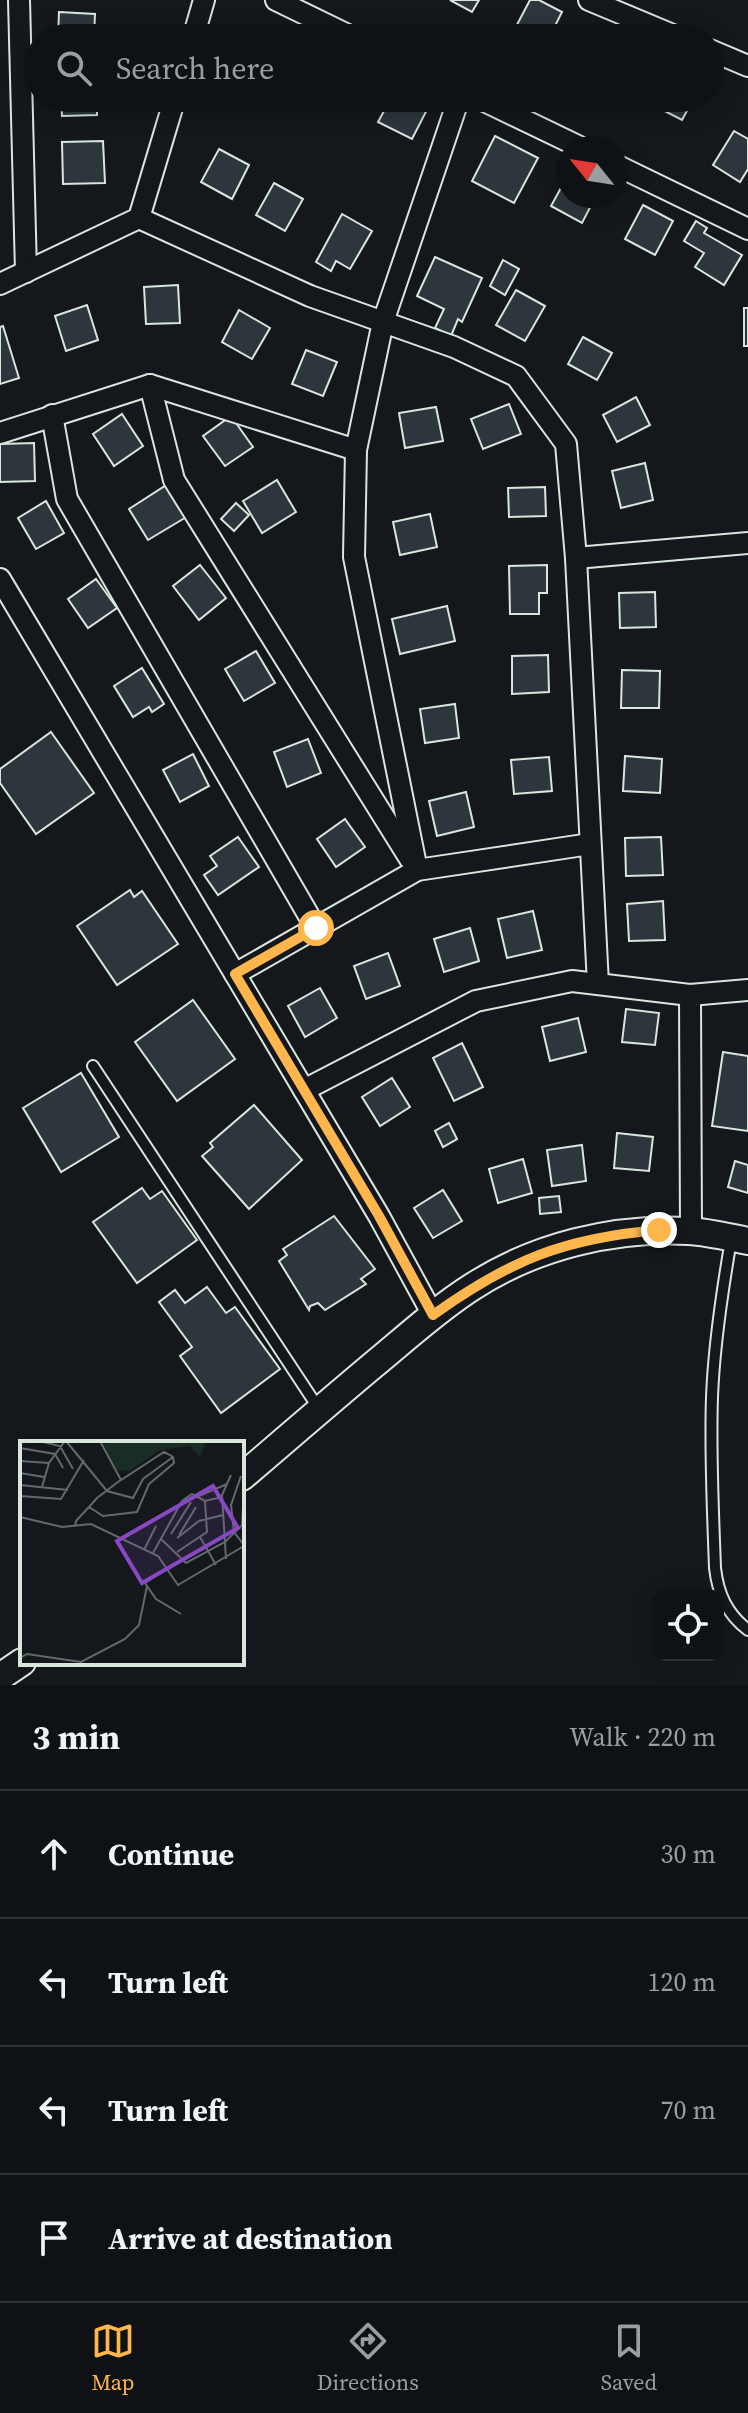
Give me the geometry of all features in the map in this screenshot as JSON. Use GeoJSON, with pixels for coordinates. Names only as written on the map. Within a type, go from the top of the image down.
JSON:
{"type":"FeatureCollection","features":[{"type":"Feature","properties":{"kind":"street"},"geometry":{"type":"LineString","coordinates":[[19,0],[26,272]]}},
{"type":"Feature","properties":{"kind":"street"},"geometry":{"type":"LineString","coordinates":[[197,24],[204,0]]}},
{"type":"Feature","properties":{"kind":"street"},"geometry":{"type":"LineString","coordinates":[[276,0],[325,24]]}},
{"type":"Feature","properties":{"kind":"street"},"geometry":{"type":"LineString","coordinates":[[589,0],[646,24]]}},
{"type":"Feature","properties":{"kind":"street"},"geometry":{"type":"LineString","coordinates":[[724,56],[748,66]]}},
{"type":"Feature","properties":{"kind":"street"},"geometry":{"type":"LineString","coordinates":[[0,284],[139,218],[171,112]]}},
{"type":"Feature","properties":{"kind":"street"},"geometry":{"type":"LineString","coordinates":[[417,870],[354,557],[356,450],[383,322],[454,112]]}},
{"type":"Feature","properties":{"kind":"street"},"geometry":{"type":"LineString","coordinates":[[507,112],[557,136]]}},
{"type":"Feature","properties":{"kind":"street"},"geometry":{"type":"LineString","coordinates":[[628,171],[748,229]]}},
{"type":"Feature","properties":{"kind":"street"},"geometry":{"type":"LineString","coordinates":[[139,218],[310,296],[454,347],[516,376],[566,444],[576,558],[598,984]]}},
{"type":"Feature","properties":{"kind":"street"},"geometry":{"type":"LineString","coordinates":[[0,433],[150,385],[356,450]]}},
{"type":"Feature","properties":{"kind":"street"},"geometry":{"type":"LineString","coordinates":[[150,385],[174,480],[417,870]]}},
{"type":"Feature","properties":{"kind":"street"},"geometry":{"type":"LineString","coordinates":[[52,415],[67,499],[316,928]]}},
{"type":"Feature","properties":{"kind":"street"},"geometry":{"type":"LineString","coordinates":[[576,558],[748,543]]}},
{"type":"Feature","properties":{"kind":"street"},"geometry":{"type":"LineString","coordinates":[[0,579],[379,1216],[433,1315]]}},
{"type":"Feature","properties":{"kind":"street"},"geometry":{"type":"LineString","coordinates":[[235,974],[417,870],[590,844]]}},
{"type":"Feature","properties":{"kind":"street"},"geometry":{"type":"LineString","coordinates":[[304,1090],[476,1001],[572,981],[690,995],[748,990]]}},
{"type":"Feature","properties":{"kind":"street"},"geometry":{"type":"LineString","coordinates":[[690,995],[691,1231]]}},
{"type":"Feature","properties":{"kind":"street"},"geometry":{"type":"LineString","coordinates":[[244,1475],[433,1315],[473,1286],[508,1267],[583,1240],[621,1233],[691,1231],[740,1239]]}},
{"type":"Feature","properties":{"kind":"street"},"geometry":{"type":"LineString","coordinates":[[0,1677],[20,1663]]}},
{"type":"Feature","properties":{"kind":"lane"},"geometry":{"type":"LineString","coordinates":[[93,1066],[320,1410]]}},
{"type":"Feature","properties":{"kind":"lane"},"geometry":{"type":"LineString","coordinates":[[740,1239],[715,1341],[711,1451],[717,1584],[730,1612],[748,1630]]}},
{"type":"Feature","properties":{"kind":"building"},"geometry":{"type":"Polygon","coordinates":[[[450,0],[479,0],[472,12],[450,0]]]}},
{"type":"Feature","properties":{"kind":"building"},"geometry":{"type":"Polygon","coordinates":[[[530,0],[539,0],[562,12],[556,24],[517,24],[530,0]]]}},
{"type":"Feature","properties":{"kind":"building"},"geometry":{"type":"Polygon","coordinates":[[[59,12],[95,14],[95,24],[59,24],[59,12]]]}},
{"type":"Feature","properties":{"kind":"building"},"geometry":{"type":"Polygon","coordinates":[[[62,112],[97,112],[97,115],[62,116],[62,112]]]}},
{"type":"Feature","properties":{"kind":"building"},"geometry":{"type":"Polygon","coordinates":[[[383,112],[426,112],[412,139],[378,122],[383,112]]]}},
{"type":"Feature","properties":{"kind":"building"},"geometry":{"type":"Polygon","coordinates":[[[667,112],[686,112],[682,120],[667,112]]]}},
{"type":"Feature","properties":{"kind":"building"},"geometry":{"type":"Polygon","coordinates":[[[734,131],[748,139],[748,169],[740,182],[713,165],[734,131]]]}},
{"type":"Feature","properties":{"kind":"building"},"geometry":{"type":"Polygon","coordinates":[[[495,136],[538,158],[514,203],[472,181],[495,136]]]}},
{"type":"Feature","properties":{"kind":"building"},"geometry":{"type":"Polygon","coordinates":[[[103,141],[105,183],[63,184],[62,142],[103,141]]]}},
{"type":"Feature","properties":{"kind":"building"},"geometry":{"type":"Polygon","coordinates":[[[219,149],[249,165],[232,199],[201,182],[219,149]]]}},
{"type":"Feature","properties":{"kind":"building"},"geometry":{"type":"Polygon","coordinates":[[[274,183],[303,199],[285,231],[256,215],[274,183]]]}},
{"type":"Feature","properties":{"kind":"building"},"geometry":{"type":"Polygon","coordinates":[[[556,197],[556,208],[590,208],[582,223],[551,206],[556,197]]]}},
{"type":"Feature","properties":{"kind":"building"},"geometry":{"type":"Polygon","coordinates":[[[643,205],[673,221],[655,255],[625,239],[643,205]]]}},
{"type":"Feature","properties":{"kind":"building"},"geometry":{"type":"Polygon","coordinates":[[[342,214],[372,231],[350,269],[336,261],[331,271],[316,262],[342,214]]]}},
{"type":"Feature","properties":{"kind":"building"},"geometry":{"type":"Polygon","coordinates":[[[696,221],[707,228],[704,233],[742,255],[724,285],[695,267],[704,253],[684,241],[696,221]]]}},
{"type":"Feature","properties":{"kind":"building"},"geometry":{"type":"Polygon","coordinates":[[[435,257],[482,278],[462,322],[458,319],[451,336],[435,328],[444,309],[417,296],[435,257]]]}},
{"type":"Feature","properties":{"kind":"building"},"geometry":{"type":"Polygon","coordinates":[[[503,260],[519,269],[505,295],[490,286],[503,260]]]}},
{"type":"Feature","properties":{"kind":"building"},"geometry":{"type":"Polygon","coordinates":[[[178,285],[180,323],[146,324],[144,287],[178,285]]]}},
{"type":"Feature","properties":{"kind":"building"},"geometry":{"type":"Polygon","coordinates":[[[516,290],[545,306],[525,341],[496,325],[516,290]]]}},
{"type":"Feature","properties":{"kind":"building"},"geometry":{"type":"Polygon","coordinates":[[[87,305],[98,340],[66,351],[55,316],[87,305]]]}},
{"type":"Feature","properties":{"kind":"building"},"geometry":{"type":"Polygon","coordinates":[[[744,308],[748,308],[748,346],[744,346],[744,308]]]}},
{"type":"Feature","properties":{"kind":"building"},"geometry":{"type":"Polygon","coordinates":[[[239,310],[270,328],[252,359],[222,342],[239,310]]]}},
{"type":"Feature","properties":{"kind":"building"},"geometry":{"type":"Polygon","coordinates":[[[3,326],[19,378],[0,384],[0,327],[3,326]]]}},
{"type":"Feature","properties":{"kind":"building"},"geometry":{"type":"Polygon","coordinates":[[[583,337],[612,353],[597,380],[568,364],[583,337]]]}},
{"type":"Feature","properties":{"kind":"building"},"geometry":{"type":"Polygon","coordinates":[[[306,350],[337,362],[323,396],[292,384],[306,350]]]}},
{"type":"Feature","properties":{"kind":"building"},"geometry":{"type":"Polygon","coordinates":[[[636,397],[650,425],[617,442],[603,415],[636,397]]]}},
{"type":"Feature","properties":{"kind":"building"},"geometry":{"type":"Polygon","coordinates":[[[509,404],[521,434],[483,449],[471,419],[509,404]]]}},
{"type":"Feature","properties":{"kind":"building"},"geometry":{"type":"Polygon","coordinates":[[[436,407],[443,441],[405,448],[399,413],[436,407]]]}},
{"type":"Feature","properties":{"kind":"building"},"geometry":{"type":"Polygon","coordinates":[[[122,414],[143,446],[114,466],[93,434],[122,414]]]}},
{"type":"Feature","properties":{"kind":"building"},"geometry":{"type":"Polygon","coordinates":[[[231,416],[253,447],[225,466],[203,436],[231,416]]]}},
{"type":"Feature","properties":{"kind":"building"},"geometry":{"type":"Polygon","coordinates":[[[34,443],[35,481],[0,482],[0,444],[34,443]]]}},
{"type":"Feature","properties":{"kind":"building"},"geometry":{"type":"Polygon","coordinates":[[[645,463],[653,500],[621,508],[612,471],[645,463]]]}},
{"type":"Feature","properties":{"kind":"building"},"geometry":{"type":"Polygon","coordinates":[[[277,480],[296,512],[262,533],[243,501],[277,480]]]}},
{"type":"Feature","properties":{"kind":"building"},"geometry":{"type":"Polygon","coordinates":[[[168,484],[188,516],[148,540],[129,509],[168,484]]]}},
{"type":"Feature","properties":{"kind":"building"},"geometry":{"type":"Polygon","coordinates":[[[545,487],[546,516],[509,517],[508,488],[545,487]]]}},
{"type":"Feature","properties":{"kind":"building"},"geometry":{"type":"Polygon","coordinates":[[[46,501],[64,533],[36,549],[18,518],[46,501]]]}},
{"type":"Feature","properties":{"kind":"building"},"geometry":{"type":"Polygon","coordinates":[[[236,503],[249,515],[234,531],[221,519],[236,503]]]}},
{"type":"Feature","properties":{"kind":"building"},"geometry":{"type":"Polygon","coordinates":[[[430,514],[437,547],[400,555],[393,522],[430,514]]]}},
{"type":"Feature","properties":{"kind":"building"},"geometry":{"type":"Polygon","coordinates":[[[200,565],[226,598],[199,620],[173,586],[200,565]]]}},
{"type":"Feature","properties":{"kind":"building"},"geometry":{"type":"Polygon","coordinates":[[[547,565],[547,593],[539,593],[539,614],[510,614],[509,566],[547,565]]]}},
{"type":"Feature","properties":{"kind":"building"},"geometry":{"type":"Polygon","coordinates":[[[96,579],[117,608],[88,628],[68,599],[96,579]]]}},
{"type":"Feature","properties":{"kind":"building"},"geometry":{"type":"Polygon","coordinates":[[[655,592],[656,627],[620,628],[619,593],[655,592]]]}},
{"type":"Feature","properties":{"kind":"building"},"geometry":{"type":"Polygon","coordinates":[[[447,606],[455,641],[400,654],[392,619],[447,606]]]}},
{"type":"Feature","properties":{"kind":"building"},"geometry":{"type":"Polygon","coordinates":[[[256,651],[275,683],[244,701],[225,669],[256,651]]]}},
{"type":"Feature","properties":{"kind":"building"},"geometry":{"type":"Polygon","coordinates":[[[548,655],[549,692],[512,694],[512,656],[548,655]]]}},
{"type":"Feature","properties":{"kind":"building"},"geometry":{"type":"Polygon","coordinates":[[[142,668],[164,704],[152,712],[149,707],[133,717],[114,686],[142,668]]]}},
{"type":"Feature","properties":{"kind":"building"},"geometry":{"type":"Polygon","coordinates":[[[622,670],[660,671],[659,708],[621,708],[622,670]]]}},
{"type":"Feature","properties":{"kind":"building"},"geometry":{"type":"Polygon","coordinates":[[[455,704],[459,738],[425,743],[420,709],[455,704]]]}},
{"type":"Feature","properties":{"kind":"building"},"geometry":{"type":"Polygon","coordinates":[[[51,732],[94,793],[36,834],[0,783],[0,769],[51,732]]]}},
{"type":"Feature","properties":{"kind":"building"},"geometry":{"type":"Polygon","coordinates":[[[308,739],[321,773],[287,787],[274,752],[308,739]]]}},
{"type":"Feature","properties":{"kind":"building"},"geometry":{"type":"Polygon","coordinates":[[[193,754],[209,786],[180,802],[163,770],[193,754]]]}},
{"type":"Feature","properties":{"kind":"building"},"geometry":{"type":"Polygon","coordinates":[[[625,756],[662,759],[660,793],[623,791],[625,756]]]}},
{"type":"Feature","properties":{"kind":"building"},"geometry":{"type":"Polygon","coordinates":[[[549,757],[552,791],[514,794],[511,760],[549,757]]]}},
{"type":"Feature","properties":{"kind":"building"},"geometry":{"type":"Polygon","coordinates":[[[466,792],[474,827],[437,836],[429,801],[466,792]]]}},
{"type":"Feature","properties":{"kind":"building"},"geometry":{"type":"Polygon","coordinates":[[[345,819],[365,847],[336,867],[317,839],[345,819]]]}},
{"type":"Feature","properties":{"kind":"building"},"geometry":{"type":"Polygon","coordinates":[[[238,837],[259,867],[218,895],[204,875],[217,866],[210,856],[238,837]]]}},
{"type":"Feature","properties":{"kind":"building"},"geometry":{"type":"Polygon","coordinates":[[[661,837],[663,875],[626,876],[625,838],[661,837]]]}},
{"type":"Feature","properties":{"kind":"building"},"geometry":{"type":"Polygon","coordinates":[[[130,890],[134,897],[142,891],[178,944],[117,985],[77,926],[130,890]]]}},
{"type":"Feature","properties":{"kind":"building"},"geometry":{"type":"Polygon","coordinates":[[[663,901],[665,940],[629,941],[627,904],[663,901]]]}},
{"type":"Feature","properties":{"kind":"building"},"geometry":{"type":"Polygon","coordinates":[[[533,911],[542,950],[507,958],[498,919],[533,911]]]}},
{"type":"Feature","properties":{"kind":"building"},"geometry":{"type":"Polygon","coordinates":[[[470,928],[479,961],[444,972],[434,939],[470,928]]]}},
{"type":"Feature","properties":{"kind":"building"},"geometry":{"type":"Polygon","coordinates":[[[388,953],[400,986],[366,999],[354,966],[388,953]]]}},
{"type":"Feature","properties":{"kind":"building"},"geometry":{"type":"Polygon","coordinates":[[[320,988],[337,1018],[305,1037],[288,1006],[320,988]]]}},
{"type":"Feature","properties":{"kind":"building"},"geometry":{"type":"Polygon","coordinates":[[[193,1000],[235,1059],[177,1101],[135,1042],[193,1000]]]}},
{"type":"Feature","properties":{"kind":"building"},"geometry":{"type":"Polygon","coordinates":[[[626,1009],[659,1013],[655,1045],[622,1042],[626,1009]]]}},
{"type":"Feature","properties":{"kind":"building"},"geometry":{"type":"Polygon","coordinates":[[[578,1018],[586,1052],[550,1061],[542,1027],[578,1018]]]}},
{"type":"Feature","properties":{"kind":"building"},"geometry":{"type":"Polygon","coordinates":[[[462,1043],[483,1087],[454,1101],[433,1058],[462,1043]]]}},
{"type":"Feature","properties":{"kind":"building"},"geometry":{"type":"Polygon","coordinates":[[[723,1052],[748,1056],[748,1131],[712,1126],[723,1052]]]}},
{"type":"Feature","properties":{"kind":"building"},"geometry":{"type":"Polygon","coordinates":[[[81,1073],[119,1137],[61,1172],[23,1108],[81,1073]]]}},
{"type":"Feature","properties":{"kind":"building"},"geometry":{"type":"Polygon","coordinates":[[[392,1078],[410,1107],[380,1126],[362,1097],[392,1078]]]}},
{"type":"Feature","properties":{"kind":"building"},"geometry":{"type":"Polygon","coordinates":[[[254,1105],[302,1160],[249,1209],[202,1156],[213,1147],[210,1143],[254,1105]]]}},
{"type":"Feature","properties":{"kind":"building"},"geometry":{"type":"Polygon","coordinates":[[[449,1123],[457,1139],[443,1147],[435,1131],[449,1123]]]}},
{"type":"Feature","properties":{"kind":"building"},"geometry":{"type":"Polygon","coordinates":[[[617,1133],[653,1137],[649,1171],[614,1168],[617,1133]]]}},
{"type":"Feature","properties":{"kind":"building"},"geometry":{"type":"Polygon","coordinates":[[[582,1145],[586,1181],[552,1186],[547,1150],[582,1145]]]}},
{"type":"Feature","properties":{"kind":"building"},"geometry":{"type":"Polygon","coordinates":[[[523,1159],[532,1193],[498,1203],[489,1169],[523,1159]]]}},
{"type":"Feature","properties":{"kind":"building"},"geometry":{"type":"Polygon","coordinates":[[[735,1161],[748,1165],[748,1193],[728,1187],[735,1161]]]}},
{"type":"Feature","properties":{"kind":"building"},"geometry":{"type":"Polygon","coordinates":[[[142,1188],[150,1199],[162,1191],[197,1240],[137,1283],[93,1222],[142,1188]]]}},
{"type":"Feature","properties":{"kind":"building"},"geometry":{"type":"Polygon","coordinates":[[[443,1190],[462,1221],[433,1238],[414,1208],[443,1190]]]}},
{"type":"Feature","properties":{"kind":"building"},"geometry":{"type":"Polygon","coordinates":[[[559,1196],[561,1212],[540,1214],[539,1198],[559,1196]]]}},
{"type":"Feature","properties":{"kind":"building"},"geometry":{"type":"Polygon","coordinates":[[[334,1216],[375,1269],[361,1279],[366,1284],[325,1310],[318,1303],[310,1306],[309,1310],[279,1261],[287,1255],[283,1249],[334,1216]]]}},
{"type":"Feature","properties":{"kind":"building"},"geometry":{"type":"Polygon","coordinates":[[[207,1287],[226,1313],[235,1307],[280,1369],[221,1413],[180,1356],[192,1347],[159,1302],[175,1290],[185,1303],[207,1287]]]}},
{"type":"Feature","properties":{"kind":"route"},"geometry":{"type":"LineString","coordinates":[[316,928],[235,974],[379,1216],[433,1315],[473,1286],[545,1252],[583,1240],[659,1230]]}}]}
